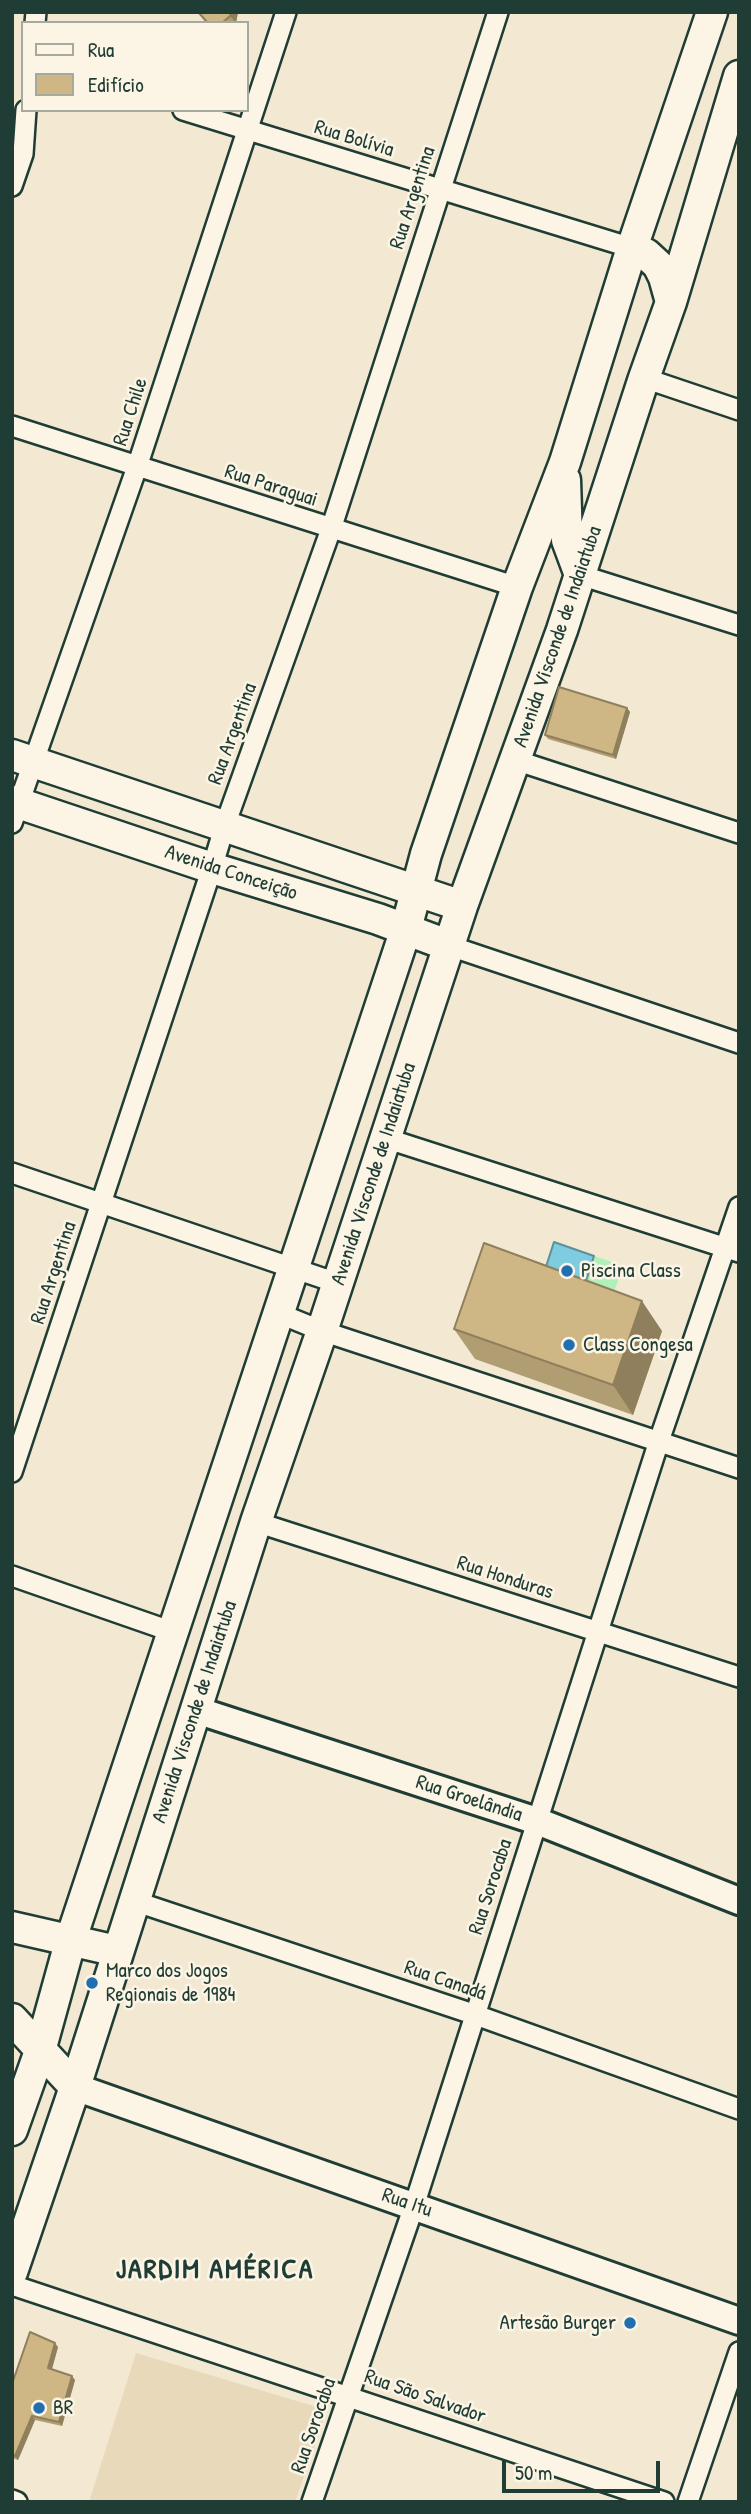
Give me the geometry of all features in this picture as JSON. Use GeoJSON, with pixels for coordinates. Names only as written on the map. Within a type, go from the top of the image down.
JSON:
{"type":"FeatureCollection","features":[{"type":"Feature","properties":{"kind":"main road"},"geometry":{"type":"LineString","coordinates":[[12,2130],[40,2051],[71,1939],[405,929],[430,841],[517,587],[565,462],[632,248],[712,12]]}},
{"type":"Feature","properties":{"kind":"main road","name":"Avenida Visconde de Indaiatuba"},"geometry":{"type":"LineString","coordinates":[[12,2272],[75,2087],[256,1522],[323,1331],[462,905],[580,575],[671,302],[739,76]]}},
{"type":"Feature","properties":{"kind":"main road"},"geometry":{"type":"LineString","coordinates":[[632,248],[646,254],[658,265],[671,302]]}},
{"type":"Feature","properties":{"kind":"main road"},"geometry":{"type":"LineString","coordinates":[[565,462],[567,540],[580,575]]}},
{"type":"Feature","properties":{"kind":"main road","name":"Avenida Conceição"},"geometry":{"type":"LineString","coordinates":[[23,759],[462,905]]}},
{"type":"Feature","properties":{"kind":"main road","name":"Avenida Conceição"},"geometry":{"type":"LineString","coordinates":[[14,810],[212,868],[405,929],[450,946]]}},
{"type":"Feature","properties":{"kind":"main road"},"geometry":{"type":"LineString","coordinates":[[12,1927],[117,1951]]}},
{"type":"Feature","properties":{"kind":"main road"},"geometry":{"type":"LineString","coordinates":[[12,2019],[75,2087]]}},
{"type":"Feature","properties":{"kind":"street","name":"Rua Chile"},"geometry":{"type":"LineString","coordinates":[[14,810],[23,759],[137,467],[286,12]]}},
{"type":"Feature","properties":{"kind":"street","name":"Rua Argentina"},"geometry":{"type":"LineString","coordinates":[[12,1472],[225,825],[331,529],[498,12]]}},
{"type":"Feature","properties":{"kind":"street"},"geometry":{"type":"LineString","coordinates":[[12,186],[23,154],[26,112]]}},
{"type":"Feature","properties":{"kind":"street","name":"Rua Bolívia"},"geometry":{"type":"LineString","coordinates":[[189,112],[632,248]]}},
{"type":"Feature","properties":{"kind":"street"},"geometry":{"type":"LineString","coordinates":[[644,378],[739,410]]}},
{"type":"Feature","properties":{"kind":"street","name":"Rua Paraguai"},"geometry":{"type":"LineString","coordinates":[[12,426],[517,587]]}},
{"type":"Feature","properties":{"kind":"street"},"geometry":{"type":"LineString","coordinates":[[580,575],[739,625]]}},
{"type":"Feature","properties":{"kind":"street"},"geometry":{"type":"LineString","coordinates":[[515,760],[739,834]]}},
{"type":"Feature","properties":{"kind":"street"},"geometry":{"type":"LineString","coordinates":[[450,946],[739,1043]]}},
{"type":"Feature","properties":{"kind":"street"},"geometry":{"type":"LineString","coordinates":[[385,1138],[732,1250]]}},
{"type":"Feature","properties":{"kind":"street"},"geometry":{"type":"LineString","coordinates":[[12,1173],[337,1283]]}},
{"type":"Feature","properties":{"kind":"street","name":"Rua Sorocaba"},"geometry":{"type":"LineString","coordinates":[[312,2502],[414,2206],[473,2014],[659,1441],[732,1250],[739,1207]]}},
{"type":"Feature","properties":{"kind":"street"},"geometry":{"type":"LineString","coordinates":[[278,1314],[739,1468]]}},
{"type":"Feature","properties":{"kind":"street","name":"Rua Honduras"},"geometry":{"type":"LineString","coordinates":[[256,1522],[739,1677]]}},
{"type":"Feature","properties":{"kind":"street"},"geometry":{"type":"LineString","coordinates":[[12,1576],[173,1632]]}},
{"type":"Feature","properties":{"kind":"street","name":"Rua Groelândia"},"geometry":{"type":"LineString","coordinates":[[196,1710],[537,1821],[739,1901]]}},
{"type":"Feature","properties":{"kind":"street","name":"Rua Canadá"},"geometry":{"type":"LineString","coordinates":[[134,1901],[473,2014],[739,2109]]}},
{"type":"Feature","properties":{"kind":"street","name":"Rua Itu"},"geometry":{"type":"LineString","coordinates":[[75,2087],[739,2320]]}},
{"type":"Feature","properties":{"kind":"street","name":"Rua São Salvador"},"geometry":{"type":"LineString","coordinates":[[12,2285],[664,2502]]}},
{"type":"Feature","properties":{"kind":"street"},"geometry":{"type":"LineString","coordinates":[[688,2502],[739,2351]]}},
{"type":"Feature","properties":{"kind":"street"},"geometry":{"type":"LineString","coordinates":[[12,2500],[18,2502]]}},
{"type":"Feature","properties":{"kind":"shaded area"},"geometry":{"type":"Polygon","coordinates":[[[136,2353],[327,2410],[295,2502],[89,2502],[136,2353]]]}},
{"type":"Feature","properties":{"kind":"green space"},"geometry":{"type":"Polygon","coordinates":[[[595,1256],[623,1266],[608,1310],[581,1300],[595,1256]]]}},
{"type":"Feature","properties":{"kind":"water","name":"Piscina Class"},"geometry":{"type":"Polygon","coordinates":[[[554,1242],[594,1256],[580,1300],[540,1285],[554,1242]]]}},
{"type":"Feature","properties":{"kind":"building"},"geometry":{"type":"Polygon","coordinates":[[[198,12],[231,12],[224,21],[206,21],[198,12]]]}},
{"type":"Feature","properties":{"kind":"building"},"geometry":{"type":"Polygon","coordinates":[[[559,687],[627,708],[613,755],[545,735],[559,687]]]}},
{"type":"Feature","properties":{"kind":"building","name":"Class Congesa"},"geometry":{"type":"Polygon","coordinates":[[[484,1243],[642,1301],[613,1385],[454,1329],[484,1243]]]}},
{"type":"Feature","properties":{"kind":"building","name":"BR"},"geometry":{"type":"Polygon","coordinates":[[[30,2332],[55,2343],[48,2368],[72,2376],[59,2422],[32,2416],[15,2456],[12,2455],[12,2384],[30,2332]]]}},
{"type":"Feature","properties":{"kind":"place","name":"Piscina Class"},"geometry":{"type":"Point","coordinates":[567,1271]}},
{"type":"Feature","properties":{"kind":"place","name":"Class Congesa"},"geometry":{"type":"Point","coordinates":[569,1345]}},
{"type":"Feature","properties":{"kind":"place","name":"Marco dos Jogos Regionais de 1984"},"geometry":{"type":"Point","coordinates":[92,1983]}},
{"type":"Feature","properties":{"kind":"place","name":"Artesão Burger"},"geometry":{"type":"Point","coordinates":[630,2323]}},
{"type":"Feature","properties":{"kind":"place","name":"BR"},"geometry":{"type":"Point","coordinates":[39,2408]}},
{"type":"Feature","properties":{"kind":"district","name":"JARDIM AMÉRICA"},"geometry":{"type":"Point","coordinates":[215,2271]}}]}
